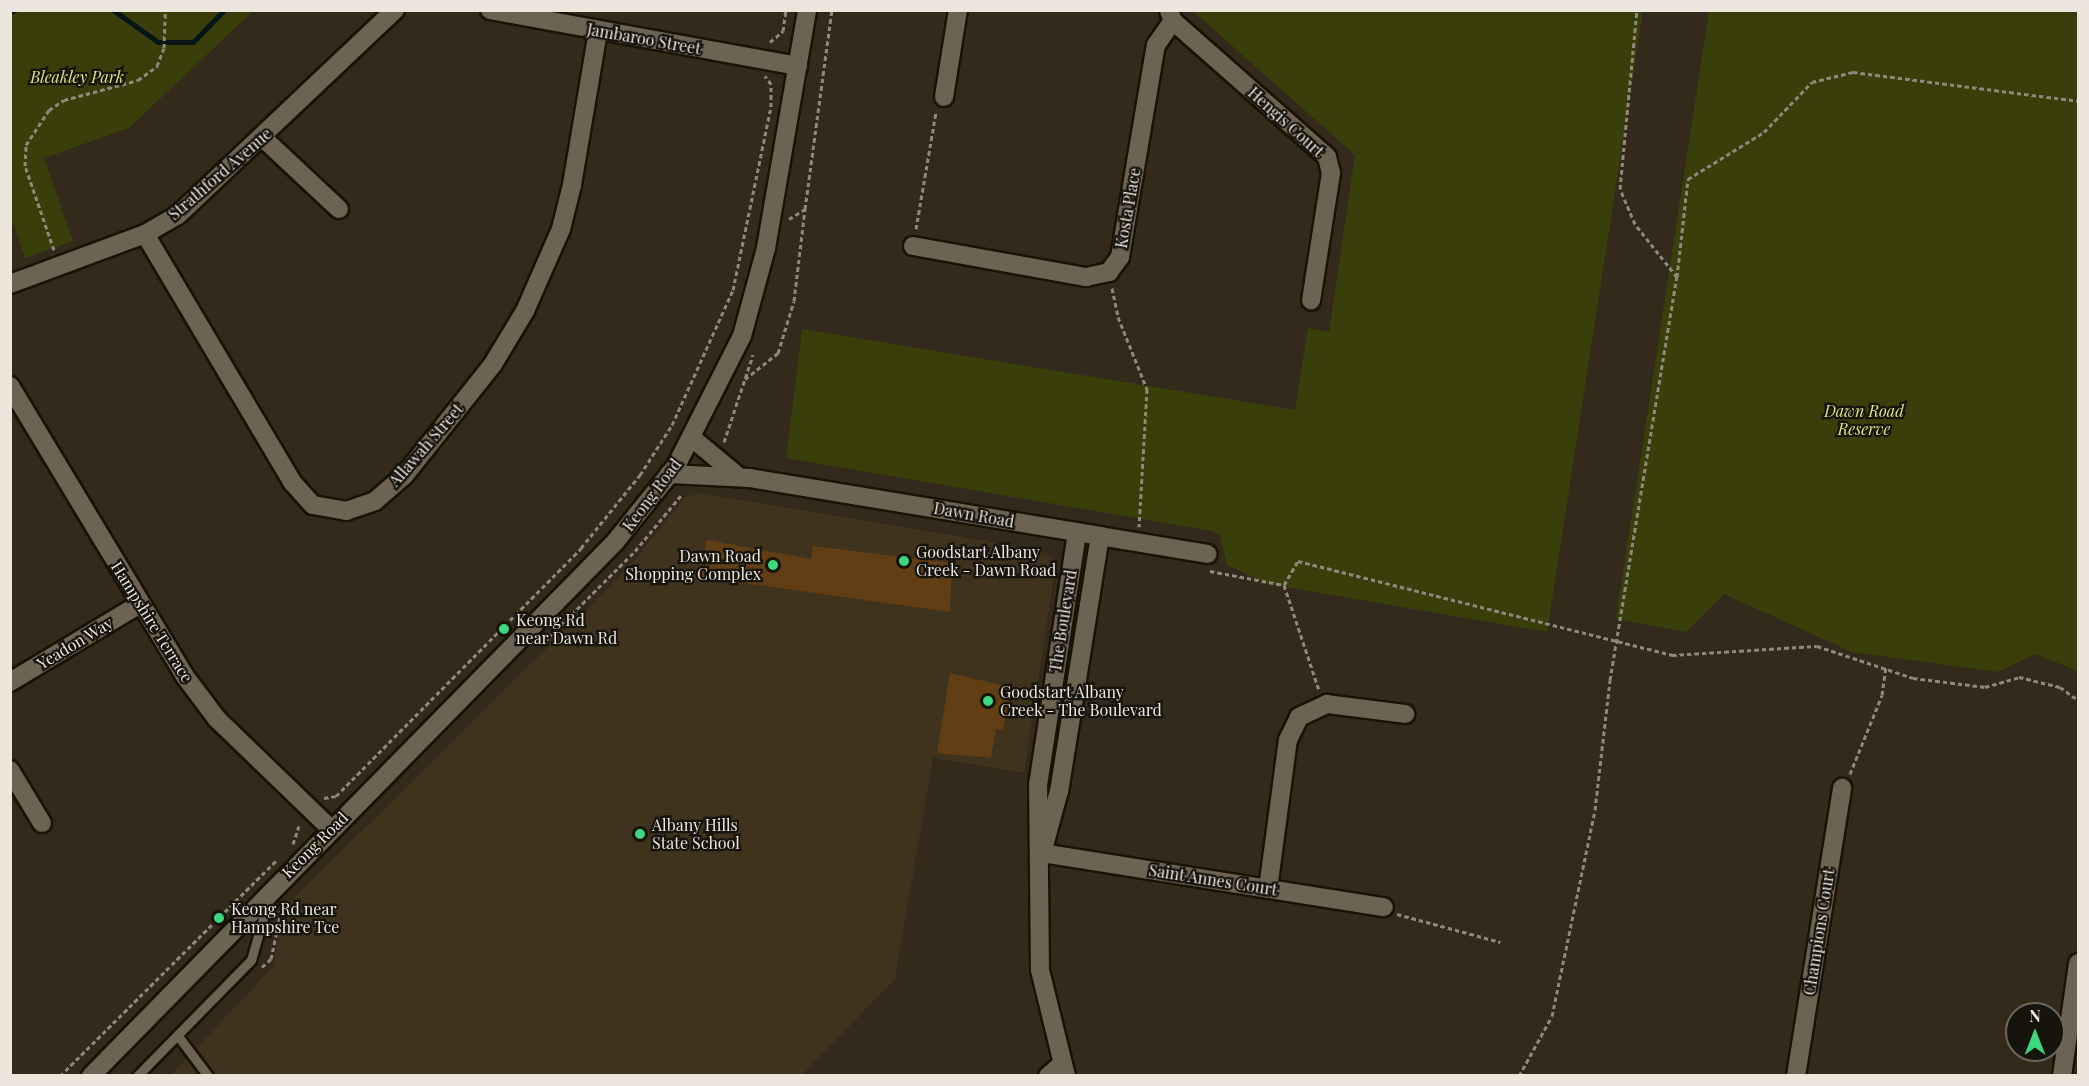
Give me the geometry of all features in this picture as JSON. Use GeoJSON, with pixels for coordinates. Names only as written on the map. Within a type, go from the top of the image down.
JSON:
{"type":"FeatureCollection","features":[{"type":"Feature","properties":{"kind":"street","name":"Strathford Avenue"},"geometry":{"type":"LineString","coordinates":[[10,284],[145,234],[178,215],[263,138],[394,10]]}},
{"type":"Feature","properties":{"kind":"street","name":"Jambaroo Street"},"geometry":{"type":"LineString","coordinates":[[490,10],[798,66]]}},
{"type":"Feature","properties":{"kind":"street","name":"Keong Road"},"geometry":{"type":"LineString","coordinates":[[91,1076],[276,895],[331,829],[615,542],[669,474],[692,438],[742,336],[766,248],[807,10]]}},
{"type":"Feature","properties":{"kind":"street"},"geometry":{"type":"LineString","coordinates":[[944,98],[958,10]]}},
{"type":"Feature","properties":{"kind":"street","name":"Kosta Place"},"geometry":{"type":"LineString","coordinates":[[1109,272],[1120,257],[1156,45],[1171,16]]}},
{"type":"Feature","properties":{"kind":"street","name":"Hengis Court"},"geometry":{"type":"LineString","coordinates":[[1171,16],[1327,157],[1331,173],[1311,300]]}},
{"type":"Feature","properties":{"kind":"street","name":"Allawah Street"},"geometry":{"type":"LineString","coordinates":[[145,234],[292,482],[313,505],[346,511],[375,501],[404,476],[493,364],[525,311],[561,229],[598,31]]}},
{"type":"Feature","properties":{"kind":"street"},"geometry":{"type":"LineString","coordinates":[[263,138],[339,208]]}},
{"type":"Feature","properties":{"kind":"street"},"geometry":{"type":"LineString","coordinates":[[913,246],[1086,277],[1109,272]]}},
{"type":"Feature","properties":{"kind":"street","name":"Hampshire Terrace"},"geometry":{"type":"LineString","coordinates":[[10,386],[140,604],[217,719],[331,829]]}},
{"type":"Feature","properties":{"kind":"street"},"geometry":{"type":"LineString","coordinates":[[692,438],[739,477]]}},
{"type":"Feature","properties":{"kind":"street","name":"Dawn Road"},"geometry":{"type":"LineString","coordinates":[[669,474],[739,477],[1077,532],[1138,543],[1206,562]]}},
{"type":"Feature","properties":{"kind":"street","name":"The Boulevard"},"geometry":{"type":"LineString","coordinates":[[1058,1072],[1040,970],[1042,853],[1038,785],[1077,532]]}},
{"type":"Feature","properties":{"kind":"street","name":"The Boulevard"},"geometry":{"type":"LineString","coordinates":[[1042,853],[1059,791],[1100,536]]}},
{"type":"Feature","properties":{"kind":"street","name":"Yeadon Way"},"geometry":{"type":"LineString","coordinates":[[10,682],[140,604]]}},
{"type":"Feature","properties":{"kind":"street"},"geometry":{"type":"LineString","coordinates":[[1268,889],[1288,740],[1306,710],[1327,704],[1405,714]]}},
{"type":"Feature","properties":{"kind":"street"},"geometry":{"type":"LineString","coordinates":[[10,770],[42,823]]}},
{"type":"Feature","properties":{"kind":"street","name":"Champions Court"},"geometry":{"type":"LineString","coordinates":[[1796,1076],[1842,788]]}},
{"type":"Feature","properties":{"kind":"street","name":"Saint Annes Court"},"geometry":{"type":"LineString","coordinates":[[1042,853],[1384,908]]}},
{"type":"Feature","properties":{"kind":"street"},"geometry":{"type":"LineString","coordinates":[[2061,1076],[2079,963]]}},
{"type":"Feature","properties":{"kind":"lane","name":"Keong Road"},"geometry":{"type":"LineString","coordinates":[[137,1076],[251,960],[276,895]]}},
{"type":"Feature","properties":{"kind":"lane"},"geometry":{"type":"LineString","coordinates":[[178,1036],[208,1076]]}},
{"type":"Feature","properties":{"kind":"path"},"geometry":{"type":"LineString","coordinates":[[54,250],[25,166],[26,145],[49,110],[64,100],[138,80],[157,66],[164,48],[165,10]]}},
{"type":"Feature","properties":{"kind":"path"},"geometry":{"type":"LineString","coordinates":[[770,42],[783,31],[786,10]]}},
{"type":"Feature","properties":{"kind":"path"},"geometry":{"type":"LineString","coordinates":[[1637,10],[1620,189],[1635,225],[1677,277]]}},
{"type":"Feature","properties":{"kind":"path"},"geometry":{"type":"LineString","coordinates":[[1520,1076],[1552,1016],[1595,810],[1618,643],[1677,277],[1689,179],[1764,132],[1812,82],[1853,72],[2079,101]]}},
{"type":"Feature","properties":{"kind":"path"},"geometry":{"type":"LineString","coordinates":[[324,798],[336,796],[581,548],[640,476],[672,425],[733,290],[771,107],[771,84],[764,75]]}},
{"type":"Feature","properties":{"kind":"path"},"geometry":{"type":"LineString","coordinates":[[913,246],[933,118],[944,98]]}},
{"type":"Feature","properties":{"kind":"path"},"geometry":{"type":"LineString","coordinates":[[744,380],[778,353],[794,301],[805,209]]}},
{"type":"Feature","properties":{"kind":"path"},"geometry":{"type":"LineString","coordinates":[[1109,272],[1118,317],[1147,388],[1138,543]]}},
{"type":"Feature","properties":{"kind":"path"},"geometry":{"type":"LineString","coordinates":[[536,649],[689,489]]}},
{"type":"Feature","properties":{"kind":"path"},"geometry":{"type":"LineString","coordinates":[[1284,585],[1298,561],[1672,655],[1816,646],[1927,680],[1985,687],[2019,677],[2060,687],[2079,700]]}},
{"type":"Feature","properties":{"kind":"path"},"geometry":{"type":"LineString","coordinates":[[1206,562],[1284,585]]}},
{"type":"Feature","properties":{"kind":"path"},"geometry":{"type":"LineString","coordinates":[[1284,585],[1327,704]]}},
{"type":"Feature","properties":{"kind":"path"},"geometry":{"type":"LineString","coordinates":[[1842,788],[1882,695],[1886,668]]}},
{"type":"Feature","properties":{"kind":"path"},"geometry":{"type":"LineString","coordinates":[[287,849],[299,826]]}},
{"type":"Feature","properties":{"kind":"path"},"geometry":{"type":"LineString","coordinates":[[60,1076],[279,858]]}},
{"type":"Feature","properties":{"kind":"path"},"geometry":{"type":"LineString","coordinates":[[255,974],[271,958],[276,895]]}},
{"type":"Feature","properties":{"kind":"path"},"geometry":{"type":"LineString","coordinates":[[1384,908],[1500,942]]}},
{"type":"Feature","properties":{"kind":"shaded area","name":"Albany Hills State School"},"geometry":{"type":"Polygon","coordinates":[[[702,493],[1043,551],[1052,558],[1055,570],[1024,773],[933,758],[895,979],[802,1075],[170,1076],[273,967],[283,909],[631,565],[685,497],[702,493]]]}},
{"type":"Feature","properties":{"kind":"green space","name":"Bleakley Park"},"geometry":{"type":"Polygon","coordinates":[[[10,11],[253,11],[129,128],[44,158],[73,241],[25,258],[11,217],[10,11]]]}},
{"type":"Feature","properties":{"kind":"green space"},"geometry":{"type":"Polygon","coordinates":[[[1193,11],[1643,11],[1547,632],[1268,584],[1227,565],[1220,535],[1212,531],[786,458],[802,329],[1295,410],[1308,328],[1329,332],[1355,155],[1193,11]]]}},
{"type":"Feature","properties":{"kind":"green space","name":"Dawn Road Reserve"},"geometry":{"type":"Polygon","coordinates":[[[1709,11],[2078,11],[2078,671],[2035,654],[1998,672],[1852,652],[1724,594],[1686,632],[1616,619],[1709,11]]]}},
{"type":"Feature","properties":{"kind":"building"},"geometry":{"type":"Polygon","coordinates":[[[707,540],[811,559],[813,546],[952,563],[950,612],[701,577],[707,540]]]}},
{"type":"Feature","properties":{"kind":"building"},"geometry":{"type":"Polygon","coordinates":[[[950,673],[1010,687],[1003,730],[996,729],[991,758],[937,753],[950,673]]]}},
{"type":"Feature","properties":{"kind":"waterway"},"geometry":{"type":"LineString","coordinates":[[10,12],[15,10]]}},
{"type":"Feature","properties":{"kind":"waterway"},"geometry":{"type":"LineString","coordinates":[[113,10],[158,42],[193,42],[224,10]]}},
{"type":"Feature","properties":{"kind":"place","name":"Goodstart Albany Creek - Dawn Road"},"geometry":{"type":"Point","coordinates":[904,561]}},
{"type":"Feature","properties":{"kind":"place","name":"Dawn Road Shopping Complex"},"geometry":{"type":"Point","coordinates":[773,565]}},
{"type":"Feature","properties":{"kind":"place","name":"Keong Rd near Dawn Rd"},"geometry":{"type":"Point","coordinates":[504,629]}},
{"type":"Feature","properties":{"kind":"place","name":"Goodstart Albany Creek - The Boulevard"},"geometry":{"type":"Point","coordinates":[988,701]}},
{"type":"Feature","properties":{"kind":"place","name":"Albany Hills State School"},"geometry":{"type":"Point","coordinates":[640,834]}},
{"type":"Feature","properties":{"kind":"place","name":"Keong Rd near Hampshire Tce"},"geometry":{"type":"Point","coordinates":[219,918]}}]}
